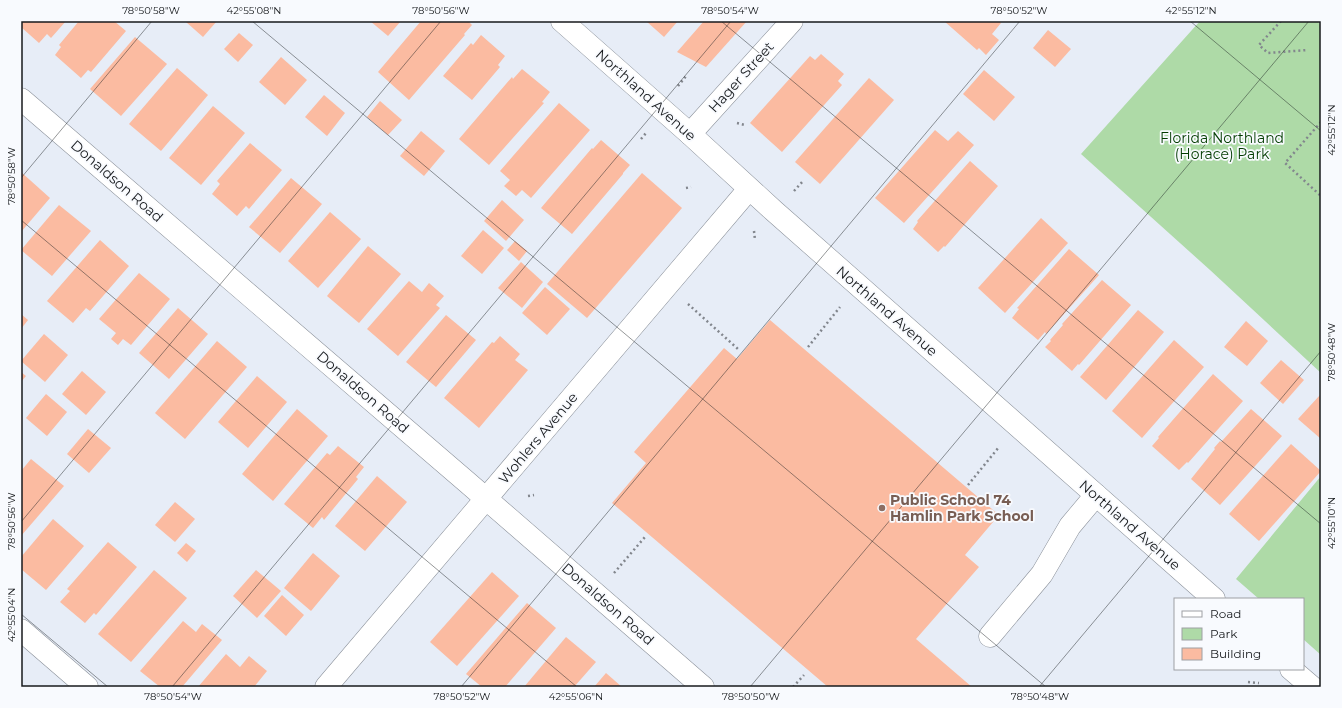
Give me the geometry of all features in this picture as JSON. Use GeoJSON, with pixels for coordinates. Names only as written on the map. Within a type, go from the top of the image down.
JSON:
{"type":"FeatureCollection","features":[{"type":"Feature","properties":{"kind":"street","name":"Northland Avenue"},"geometry":{"type":"LineString","coordinates":[[562,21],[690,134],[749,189],[1213,598]]}},
{"type":"Feature","properties":{"kind":"street","name":"Hager Street"},"geometry":{"type":"LineString","coordinates":[[690,134],[792,21]]}},
{"type":"Feature","properties":{"kind":"street","name":"Donaldson Road"},"geometry":{"type":"LineString","coordinates":[[21,99],[487,499],[703,687]]}},
{"type":"Feature","properties":{"kind":"street","name":"Wohlers Avenue"},"geometry":{"type":"LineString","coordinates":[[326,687],[749,189]]}},
{"type":"Feature","properties":{"kind":"street"},"geometry":{"type":"LineString","coordinates":[[990,636],[1042,574],[1070,526],[1096,495]]}},
{"type":"Feature","properties":{"kind":"street"},"geometry":{"type":"LineString","coordinates":[[21,630],[87,687]]}},
{"type":"Feature","properties":{"kind":"path"},"geometry":{"type":"LineString","coordinates":[[1281,21],[1259,45],[1268,53],[1308,50]]}},
{"type":"Feature","properties":{"kind":"path"},"geometry":{"type":"LineString","coordinates":[[674,91],[687,75]]}},
{"type":"Feature","properties":{"kind":"path"},"geometry":{"type":"LineString","coordinates":[[1321,122],[1285,163],[1321,196]]}},
{"type":"Feature","properties":{"kind":"path"},"geometry":{"type":"LineString","coordinates":[[737,123],[745,124]]}},
{"type":"Feature","properties":{"kind":"path"},"geometry":{"type":"LineString","coordinates":[[791,194],[803,181]]}},
{"type":"Feature","properties":{"kind":"path"},"geometry":{"type":"LineString","coordinates":[[686,188],[691,187]]}},
{"type":"Feature","properties":{"kind":"path"},"geometry":{"type":"LineString","coordinates":[[753,230],[755,240]]}},
{"type":"Feature","properties":{"kind":"path"},"geometry":{"type":"LineString","coordinates":[[686,303],[738,349]]}},
{"type":"Feature","properties":{"kind":"path"},"geometry":{"type":"LineString","coordinates":[[808,347],[832,317]]}},
{"type":"Feature","properties":{"kind":"path"},"geometry":{"type":"LineString","coordinates":[[968,485],[992,456]]}},
{"type":"Feature","properties":{"kind":"path"},"geometry":{"type":"LineString","coordinates":[[528,496],[534,495]]}},
{"type":"Feature","properties":{"kind":"path"},"geometry":{"type":"LineString","coordinates":[[610,577],[645,537]]}},
{"type":"Feature","properties":{"kind":"path"},"geometry":{"type":"LineString","coordinates":[[794,687],[804,675]]}},
{"type":"Feature","properties":{"kind":"path"},"geometry":{"type":"LineString","coordinates":[[1248,682],[1259,683]]}},
{"type":"Feature","properties":{"kind":"green space","name":"Florida Northland (Horace) Park"},"geometry":{"type":"Polygon","coordinates":[[[1200,21],[1317,21],[1321,25],[1321,373],[1210,270],[1081,154],[1200,21]]]}},
{"type":"Feature","properties":{"kind":"green space"},"geometry":{"type":"Polygon","coordinates":[[[1321,476],[1321,655],[1304,640],[1304,598],[1258,598],[1236,579],[1321,476]]]}},
{"type":"Feature","properties":{"kind":"building"},"geometry":{"type":"Polygon","coordinates":[[[21,21],[66,21],[51,38],[47,34],[39,43],[21,27],[21,21]]]}},
{"type":"Feature","properties":{"kind":"building"},"geometry":{"type":"Polygon","coordinates":[[[79,21],[114,21],[126,31],[91,72],[88,70],[81,78],[55,55],[61,47],[59,45],[79,21]]]}},
{"type":"Feature","properties":{"kind":"building"},"geometry":{"type":"Polygon","coordinates":[[[217,21],[203,37],[186,22],[217,21]]]}},
{"type":"Feature","properties":{"kind":"building"},"geometry":{"type":"Polygon","coordinates":[[[370,21],[401,21],[388,36],[370,21]]]}},
{"type":"Feature","properties":{"kind":"building"},"geometry":{"type":"Polygon","coordinates":[[[421,21],[468,21],[472,25],[409,100],[378,72],[421,21]]]}},
{"type":"Feature","properties":{"kind":"building"},"geometry":{"type":"Polygon","coordinates":[[[646,21],[678,21],[664,37],[646,21]]]}},
{"type":"Feature","properties":{"kind":"building"},"geometry":{"type":"Polygon","coordinates":[[[704,21],[747,21],[706,67],[677,52],[704,21]]]}},
{"type":"Feature","properties":{"kind":"building"},"geometry":{"type":"Polygon","coordinates":[[[944,21],[999,21],[1001,23],[992,34],[999,40],[986,55],[979,48],[977,50],[944,21]]]}},
{"type":"Feature","properties":{"kind":"building"},"geometry":{"type":"Polygon","coordinates":[[[1048,30],[1071,49],[1055,67],[1033,48],[1048,30]]]}},
{"type":"Feature","properties":{"kind":"building"},"geometry":{"type":"Polygon","coordinates":[[[239,33],[253,45],[238,62],[224,49],[239,33]]]}},
{"type":"Feature","properties":{"kind":"building"},"geometry":{"type":"Polygon","coordinates":[[[481,35],[505,56],[498,65],[500,67],[472,100],[443,76],[471,43],[473,45],[481,35]]]}},
{"type":"Feature","properties":{"kind":"building"},"geometry":{"type":"Polygon","coordinates":[[[135,37],[167,64],[121,116],[90,89],[135,37]]]}},
{"type":"Feature","properties":{"kind":"building"},"geometry":{"type":"Polygon","coordinates":[[[821,54],[844,74],[838,81],[842,85],[782,152],[750,123],[810,56],[815,60],[821,54]]]}},
{"type":"Feature","properties":{"kind":"building"},"geometry":{"type":"Polygon","coordinates":[[[281,57],[307,80],[285,105],[259,82],[281,57]]]}},
{"type":"Feature","properties":{"kind":"building"},"geometry":{"type":"Polygon","coordinates":[[[177,68],[208,95],[161,151],[129,124],[177,68]]]}},
{"type":"Feature","properties":{"kind":"building"},"geometry":{"type":"Polygon","coordinates":[[[522,69],[550,92],[542,102],[544,103],[489,165],[459,139],[512,77],[513,79],[522,69]]]}},
{"type":"Feature","properties":{"kind":"building"},"geometry":{"type":"Polygon","coordinates":[[[984,70],[1015,97],[994,121],[963,94],[984,70]]]}},
{"type":"Feature","properties":{"kind":"building"},"geometry":{"type":"Polygon","coordinates":[[[869,78],[894,100],[820,184],[795,162],[869,78]]]}},
{"type":"Feature","properties":{"kind":"building"},"geometry":{"type":"Polygon","coordinates":[[[324,95],[345,113],[327,136],[305,117],[324,95]]]}},
{"type":"Feature","properties":{"kind":"building"},"geometry":{"type":"Polygon","coordinates":[[[380,101],[402,120],[388,135],[367,117],[380,101]]]}},
{"type":"Feature","properties":{"kind":"building"},"geometry":{"type":"Polygon","coordinates":[[[559,103],[590,130],[531,198],[522,190],[516,196],[504,186],[510,180],[500,171],[559,103]]]}},
{"type":"Feature","properties":{"kind":"building"},"geometry":{"type":"Polygon","coordinates":[[[213,106],[245,133],[201,185],[169,158],[213,106]]]}},
{"type":"Feature","properties":{"kind":"building"},"geometry":{"type":"Polygon","coordinates":[[[935,130],[948,141],[958,131],[974,145],[904,223],[875,198],[935,130]]]}},
{"type":"Feature","properties":{"kind":"building"},"geometry":{"type":"Polygon","coordinates":[[[421,131],[445,151],[424,176],[400,156],[421,131]]]}},
{"type":"Feature","properties":{"kind":"building"},"geometry":{"type":"Polygon","coordinates":[[[601,140],[630,165],[572,234],[541,208],[592,148],[593,149],[601,140]]]}},
{"type":"Feature","properties":{"kind":"building"},"geometry":{"type":"Polygon","coordinates":[[[250,143],[282,170],[249,209],[246,206],[237,216],[212,194],[220,184],[217,181],[250,143]]]}},
{"type":"Feature","properties":{"kind":"building"},"geometry":{"type":"Polygon","coordinates":[[[970,161],[998,186],[945,247],[944,246],[938,252],[913,229],[918,222],[917,221],[970,161]]]}},
{"type":"Feature","properties":{"kind":"building"},"geometry":{"type":"Polygon","coordinates":[[[21,172],[50,198],[21,232],[21,172]]]}},
{"type":"Feature","properties":{"kind":"building"},"geometry":{"type":"Polygon","coordinates":[[[642,173],[682,208],[587,318],[547,284],[642,173]]]}},
{"type":"Feature","properties":{"kind":"building"},"geometry":{"type":"Polygon","coordinates":[[[291,178],[322,204],[280,253],[249,227],[291,178]]]}},
{"type":"Feature","properties":{"kind":"building"},"geometry":{"type":"Polygon","coordinates":[[[502,200],[524,220],[506,241],[484,221],[502,200]]]}},
{"type":"Feature","properties":{"kind":"building"},"geometry":{"type":"Polygon","coordinates":[[[59,205],[91,231],[52,276],[21,250],[59,205]]]}},
{"type":"Feature","properties":{"kind":"building"},"geometry":{"type":"Polygon","coordinates":[[[330,212],[361,239],[318,288],[288,261],[330,212]]]}},
{"type":"Feature","properties":{"kind":"building"},"geometry":{"type":"Polygon","coordinates":[[[1041,218],[1068,243],[1005,313],[978,288],[1041,218]]]}},
{"type":"Feature","properties":{"kind":"building"},"geometry":{"type":"Polygon","coordinates":[[[483,230],[504,248],[482,274],[461,256],[483,230]]]}},
{"type":"Feature","properties":{"kind":"building"},"geometry":{"type":"Polygon","coordinates":[[[100,240],[129,266],[90,311],[86,308],[73,323],[47,301],[100,240]]]}},
{"type":"Feature","properties":{"kind":"building"},"geometry":{"type":"Polygon","coordinates":[[[515,241],[527,251],[519,261],[507,250],[515,241]]]}},
{"type":"Feature","properties":{"kind":"building"},"geometry":{"type":"Polygon","coordinates":[[[368,246],[401,274],[359,323],[327,296],[368,246]]]}},
{"type":"Feature","properties":{"kind":"building"},"geometry":{"type":"Polygon","coordinates":[[[1069,249],[1099,275],[1046,334],[1045,332],[1038,340],[1012,318],[1019,309],[1017,308],[1069,249]]]}},
{"type":"Feature","properties":{"kind":"building"},"geometry":{"type":"Polygon","coordinates":[[[521,262],[543,282],[522,308],[498,288],[521,262]]]}},
{"type":"Feature","properties":{"kind":"building"},"geometry":{"type":"Polygon","coordinates":[[[139,273],[170,299],[131,345],[123,339],[118,345],[111,339],[116,333],[99,319],[139,273]]]}},
{"type":"Feature","properties":{"kind":"building"},"geometry":{"type":"Polygon","coordinates":[[[1102,280],[1131,305],[1079,365],[1078,364],[1072,371],[1045,347],[1063,325],[1062,324],[1102,280]]]}},
{"type":"Feature","properties":{"kind":"building"},"geometry":{"type":"Polygon","coordinates":[[[409,281],[422,292],[429,283],[444,296],[436,305],[440,308],[398,356],[367,329],[409,281]]]}},
{"type":"Feature","properties":{"kind":"building"},"geometry":{"type":"Polygon","coordinates":[[[545,287],[570,309],[547,335],[522,313],[545,287]]]}},
{"type":"Feature","properties":{"kind":"building"},"geometry":{"type":"Polygon","coordinates":[[[178,308],[208,334],[169,379],[139,353],[178,308]]]}},
{"type":"Feature","properties":{"kind":"building"},"geometry":{"type":"Polygon","coordinates":[[[1138,310],[1164,332],[1106,400],[1080,377],[1138,310]]]}},
{"type":"Feature","properties":{"kind":"building"},"geometry":{"type":"Polygon","coordinates":[[[21,314],[28,320],[21,329],[21,314]]]}},
{"type":"Feature","properties":{"kind":"building"},"geometry":{"type":"Polygon","coordinates":[[[446,315],[476,340],[436,387],[406,362],[446,315]]]}},
{"type":"Feature","properties":{"kind":"building"},"geometry":{"type":"Polygon","coordinates":[[[770,320],[999,515],[965,555],[979,567],[916,639],[972,687],[828,687],[612,503],[646,463],[634,452],[724,348],[737,359],[770,320]]]}},
{"type":"Feature","properties":{"kind":"building"},"geometry":{"type":"Polygon","coordinates":[[[1246,321],[1268,341],[1247,366],[1224,347],[1246,321]]]}},
{"type":"Feature","properties":{"kind":"building"},"geometry":{"type":"Polygon","coordinates":[[[44,334],[68,355],[45,382],[21,361],[44,334]]]}},
{"type":"Feature","properties":{"kind":"building"},"geometry":{"type":"Polygon","coordinates":[[[500,336],[520,354],[515,360],[528,370],[479,428],[444,398],[492,342],[494,343],[500,336]]]}},
{"type":"Feature","properties":{"kind":"building"},"geometry":{"type":"Polygon","coordinates":[[[1174,340],[1204,367],[1142,438],[1112,411],[1174,340]]]}},
{"type":"Feature","properties":{"kind":"building"},"geometry":{"type":"Polygon","coordinates":[[[217,341],[247,367],[185,439],[155,413],[217,341]]]}},
{"type":"Feature","properties":{"kind":"building"},"geometry":{"type":"Polygon","coordinates":[[[1281,360],[1304,380],[1283,404],[1260,383],[1281,360]]]}},
{"type":"Feature","properties":{"kind":"building"},"geometry":{"type":"Polygon","coordinates":[[[82,371],[106,392],[86,415],[62,394],[82,371]]]}},
{"type":"Feature","properties":{"kind":"building"},"geometry":{"type":"Polygon","coordinates":[[[21,372],[26,376],[21,382],[21,372]]]}},
{"type":"Feature","properties":{"kind":"building"},"geometry":{"type":"Polygon","coordinates":[[[1213,374],[1243,401],[1188,463],[1187,462],[1179,470],[1152,446],[1159,438],[1158,437],[1213,374]]]}},
{"type":"Feature","properties":{"kind":"building"},"geometry":{"type":"Polygon","coordinates":[[[257,376],[287,402],[248,448],[218,422],[257,376]]]}},
{"type":"Feature","properties":{"kind":"building"},"geometry":{"type":"Polygon","coordinates":[[[46,394],[67,412],[47,436],[26,418],[46,394]]]}},
{"type":"Feature","properties":{"kind":"building"},"geometry":{"type":"Polygon","coordinates":[[[1320,395],[1321,396],[1321,439],[1298,419],[1320,395]]]}},
{"type":"Feature","properties":{"kind":"building"},"geometry":{"type":"Polygon","coordinates":[[[297,409],[328,436],[273,501],[242,474],[297,409]]]}},
{"type":"Feature","properties":{"kind":"building"},"geometry":{"type":"Polygon","coordinates":[[[1251,409],[1282,436],[1220,505],[1191,479],[1220,441],[1221,442],[1251,409]]]}},
{"type":"Feature","properties":{"kind":"building"},"geometry":{"type":"Polygon","coordinates":[[[88,429],[111,448],[89,473],[67,454],[88,429]]]}},
{"type":"Feature","properties":{"kind":"building"},"geometry":{"type":"Polygon","coordinates":[[[1291,444],[1321,471],[1259,541],[1229,514],[1291,444]]]}},
{"type":"Feature","properties":{"kind":"building"},"geometry":{"type":"Polygon","coordinates":[[[338,446],[364,467],[356,477],[358,479],[324,520],[322,517],[313,528],[284,504],[327,453],[330,455],[338,446]]]}},
{"type":"Feature","properties":{"kind":"building"},"geometry":{"type":"Polygon","coordinates":[[[31,459],[64,486],[21,536],[21,471],[31,459]]]}},
{"type":"Feature","properties":{"kind":"building"},"geometry":{"type":"Polygon","coordinates":[[[377,476],[407,502],[365,551],[335,526],[377,476]]]}},
{"type":"Feature","properties":{"kind":"building"},"geometry":{"type":"Polygon","coordinates":[[[175,502],[195,519],[175,542],[155,525],[175,502]]]}},
{"type":"Feature","properties":{"kind":"building"},"geometry":{"type":"Polygon","coordinates":[[[53,519],[84,546],[46,590],[21,569],[21,557],[53,519]]]}},
{"type":"Feature","properties":{"kind":"building"},"geometry":{"type":"Polygon","coordinates":[[[108,542],[137,567],[96,615],[94,613],[85,623],[60,602],[70,591],[67,589],[108,542]]]}},
{"type":"Feature","properties":{"kind":"building"},"geometry":{"type":"Polygon","coordinates":[[[186,543],[196,551],[187,562],[177,553],[186,543]]]}},
{"type":"Feature","properties":{"kind":"building"},"geometry":{"type":"Polygon","coordinates":[[[313,553],[340,576],[311,611],[284,588],[313,553]]]}},
{"type":"Feature","properties":{"kind":"building"},"geometry":{"type":"Polygon","coordinates":[[[154,570],[187,598],[131,662],[98,634],[154,570]]]}},
{"type":"Feature","properties":{"kind":"building"},"geometry":{"type":"Polygon","coordinates":[[[256,570],[281,591],[257,618],[233,596],[256,570]]]}},
{"type":"Feature","properties":{"kind":"building"},"geometry":{"type":"Polygon","coordinates":[[[492,572],[519,596],[457,666],[430,642],[492,572]]]}},
{"type":"Feature","properties":{"kind":"building"},"geometry":{"type":"Polygon","coordinates":[[[282,595],[304,615],[286,636],[264,616],[282,595]]]}},
{"type":"Feature","properties":{"kind":"building"},"geometry":{"type":"Polygon","coordinates":[[[527,603],[556,628],[505,687],[482,687],[466,674],[527,603]]]}},
{"type":"Feature","properties":{"kind":"building"},"geometry":{"type":"Polygon","coordinates":[[[183,621],[196,632],[202,624],[222,640],[182,687],[160,687],[140,671],[183,621]]]}},
{"type":"Feature","properties":{"kind":"building"},"geometry":{"type":"Polygon","coordinates":[[[566,637],[596,662],[574,687],[524,687],[566,637]]]}},
{"type":"Feature","properties":{"kind":"building"},"geometry":{"type":"Polygon","coordinates":[[[226,654],[240,667],[249,656],[267,671],[254,687],[198,687],[226,654]]]}},
{"type":"Feature","properties":{"kind":"building"},"geometry":{"type":"Polygon","coordinates":[[[606,673],[622,687],[594,687],[606,673]]]}},
{"type":"Feature","properties":{"kind":"place","name":"Public School 74 Hamlin Park School"},"geometry":{"type":"Point","coordinates":[882,508]}}]}
